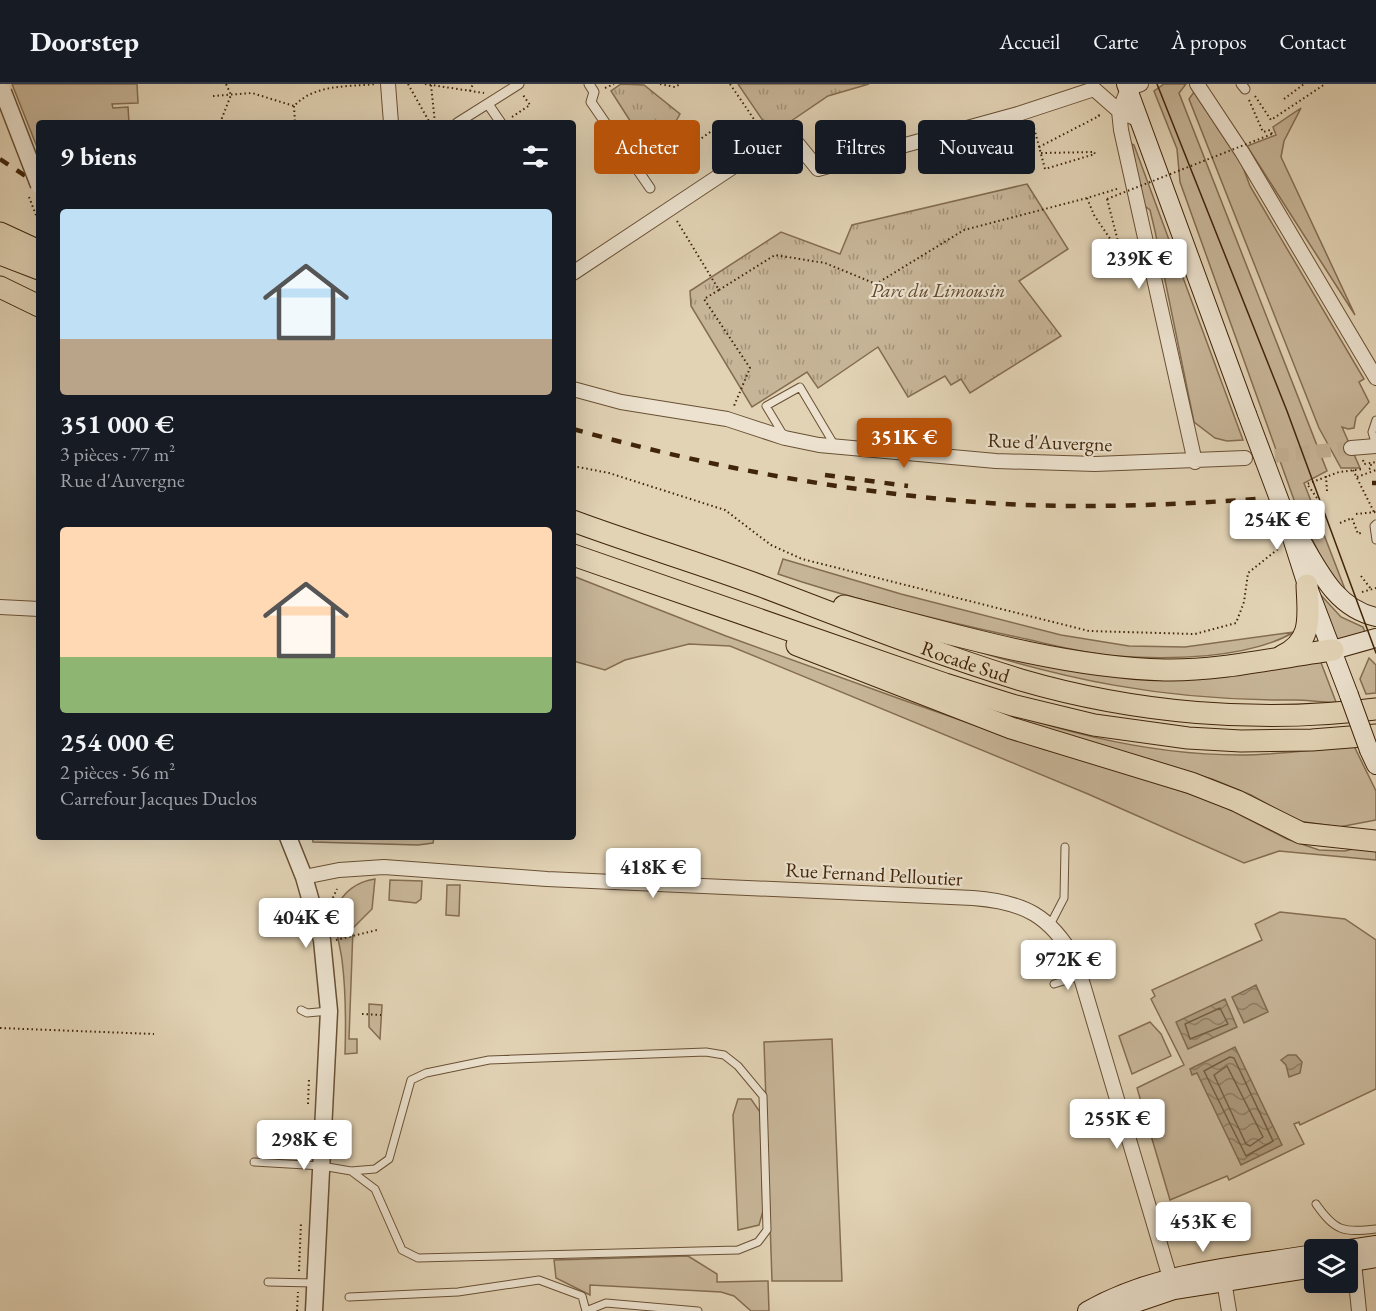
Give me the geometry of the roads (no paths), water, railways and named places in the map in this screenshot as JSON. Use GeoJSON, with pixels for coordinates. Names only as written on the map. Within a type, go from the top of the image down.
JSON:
{"type":"FeatureCollection","features":[{"type":"Feature","properties":{"kind":"highway"},"geometry":{"type":"LineString","coordinates":[[0,233],[36,250]]}},
{"type":"Feature","properties":{"kind":"highway"},"geometry":{"type":"LineString","coordinates":[[0,254],[36,268]]}},
{"type":"Feature","properties":{"kind":"highway"},"geometry":{"type":"LineString","coordinates":[[0,287],[36,305]]}},
{"type":"Feature","properties":{"kind":"highway"},"geometry":{"type":"LineString","coordinates":[[0,298],[36,305]]}},
{"type":"Feature","properties":{"kind":"highway","name":"Rocade Sud"},"geometry":{"type":"LineString","coordinates":[[576,521],[760,586],[941,654],[1023,680],[1105,699],[1164,708],[1236,714],[1315,714],[1376,709]]}},
{"type":"Feature","properties":{"kind":"highway","name":"Rocade Sud"},"geometry":{"type":"LineString","coordinates":[[576,556],[739,614],[815,637],[1012,705],[1094,725],[1188,738],[1241,741],[1312,740],[1374,750]]}},
{"type":"Feature","properties":{"kind":"highway"},"geometry":{"type":"LineString","coordinates":[[1279,658],[1292,652],[1305,637],[1308,614],[1307,585]]}},
{"type":"Feature","properties":{"kind":"highway"},"geometry":{"type":"LineString","coordinates":[[760,586],[1050,656],[1103,665],[1189,670],[1333,651]]}},
{"type":"Feature","properties":{"kind":"highway"},"geometry":{"type":"LineString","coordinates":[[739,614],[764,633],[928,698],[1011,728],[1191,783],[1237,801],[1301,833],[1376,841]]}},
{"type":"Feature","properties":{"kind":"highway"},"geometry":{"type":"LineString","coordinates":[[1339,838],[1376,830]]}},
{"type":"Feature","properties":{"kind":"main road"},"geometry":{"type":"LineString","coordinates":[[1132,86],[1141,121],[1282,507],[1307,585],[1349,696],[1374,750]]}},
{"type":"Feature","properties":{"kind":"main road"},"geometry":{"type":"LineString","coordinates":[[1282,507],[1328,585],[1343,601],[1363,613],[1376,617]]}},
{"type":"Feature","properties":{"kind":"main road"},"geometry":{"type":"LineString","coordinates":[[1333,651],[1376,638]]}},
{"type":"Feature","properties":{"kind":"main road"},"geometry":{"type":"LineString","coordinates":[[1358,1252],[1376,1245]]}},
{"type":"Feature","properties":{"kind":"main road"},"geometry":{"type":"LineString","coordinates":[[1087,1311],[1115,1296],[1304,1256]]}},
{"type":"Feature","properties":{"kind":"main road"},"geometry":{"type":"LineString","coordinates":[[1358,1256],[1376,1258]]}},
{"type":"Feature","properties":{"kind":"main road"},"geometry":{"type":"LineString","coordinates":[[1112,1311],[1172,1283],[1224,1281],[1304,1269]]}},
{"type":"Feature","properties":{"kind":"street"},"geometry":{"type":"LineString","coordinates":[[388,84],[391,120]]}},
{"type":"Feature","properties":{"kind":"street"},"geometry":{"type":"LineString","coordinates":[[462,120],[519,84]]}},
{"type":"Feature","properties":{"kind":"street"},"geometry":{"type":"LineString","coordinates":[[589,84],[594,92],[591,102],[650,188]]}},
{"type":"Feature","properties":{"kind":"street"},"geometry":{"type":"LineString","coordinates":[[1197,84],[1242,152],[1376,378]]}},
{"type":"Feature","properties":{"kind":"street"},"geometry":{"type":"LineString","coordinates":[[1132,86],[1119,111],[1131,184],[1195,462]]}},
{"type":"Feature","properties":{"kind":"street"},"geometry":{"type":"LineString","coordinates":[[1,89],[36,177]]}},
{"type":"Feature","properties":{"kind":"street"},"geometry":{"type":"LineString","coordinates":[[576,271],[787,131],[818,169],[1018,114],[1094,89],[1119,111],[1141,121]]}},
{"type":"Feature","properties":{"kind":"street"},"geometry":{"type":"LineString","coordinates":[[488,104],[499,120]]}},
{"type":"Feature","properties":{"kind":"street","name":"Rue d'Auvergne"},"geometry":{"type":"LineString","coordinates":[[576,390],[621,402],[728,419],[785,438],[835,446],[996,461],[1095,464],[1195,462],[1245,458]]}},
{"type":"Feature","properties":{"kind":"street"},"geometry":{"type":"LineString","coordinates":[[1351,448],[1376,446]]}},
{"type":"Feature","properties":{"kind":"street"},"geometry":{"type":"LineString","coordinates":[[0,607],[36,609]]}},
{"type":"Feature","properties":{"kind":"street"},"geometry":{"type":"LineString","coordinates":[[289,840],[304,877],[322,940],[329,1011],[314,1311]]}},
{"type":"Feature","properties":{"kind":"street","name":"Rue Fernand Pelloutier"},"geometry":{"type":"LineString","coordinates":[[304,877],[339,870],[384,867],[547,879],[973,898],[1001,900],[1042,916],[1065,942],[1076,961],[1172,1283]]}},
{"type":"Feature","properties":{"kind":"street"},"geometry":{"type":"LineString","coordinates":[[1224,1281],[1228,1311]]}},
{"type":"Feature","properties":{"kind":"street"},"geometry":{"type":"LineString","coordinates":[[1356,1293],[1359,1311]]}},
{"type":"Feature","properties":{"kind":"lane"},"geometry":{"type":"LineString","coordinates":[[785,438],[766,406],[800,387],[835,446]]}},
{"type":"Feature","properties":{"kind":"lane"},"geometry":{"type":"LineString","coordinates":[[1376,420],[1372,432],[1376,446]]}},
{"type":"Feature","properties":{"kind":"lane"},"geometry":{"type":"LineString","coordinates":[[1376,524],[1374,526],[1376,540]]}},
{"type":"Feature","properties":{"kind":"lane"},"geometry":{"type":"LineString","coordinates":[[1050,925],[1064,898],[1065,847]]}},
{"type":"Feature","properties":{"kind":"lane"},"geometry":{"type":"LineString","coordinates":[[1076,961],[1094,951]]}},
{"type":"Feature","properties":{"kind":"lane"},"geometry":{"type":"LineString","coordinates":[[1054,984],[1080,975]]}},
{"type":"Feature","properties":{"kind":"lane"},"geometry":{"type":"LineString","coordinates":[[301,1010],[307,1013],[329,1011]]}},
{"type":"Feature","properties":{"kind":"lane"},"geometry":{"type":"LineString","coordinates":[[254,1162],[322,1166],[351,1171],[375,1169],[389,1159],[404,1097],[411,1080],[426,1073],[489,1060],[706,1052],[724,1055],[738,1066],[764,1096],[767,1230],[758,1242],[738,1250],[418,1258],[402,1250],[375,1189],[351,1171]]}},
{"type":"Feature","properties":{"kind":"lane"},"geometry":{"type":"LineString","coordinates":[[1316,1204],[1330,1224],[1342,1230],[1376,1229]]}},
{"type":"Feature","properties":{"kind":"lane"},"geometry":{"type":"LineString","coordinates":[[349,1297],[458,1292],[539,1281],[582,1296],[586,1311],[606,1303],[698,1311]]}},
{"type":"Feature","properties":{"kind":"lane"},"geometry":{"type":"LineString","coordinates":[[268,1282],[316,1283]]}},
{"type":"Feature","properties":{"kind":"water"},"geometry":{"type":"Polygon","coordinates":[[[1256,985],[1268,1012],[1244,1023],[1232,997],[1256,985]]]}},
{"type":"Feature","properties":{"kind":"water"},"geometry":{"type":"Polygon","coordinates":[[[1225,999],[1237,1027],[1188,1049],[1176,1022],[1225,999]]]}},
{"type":"Feature","properties":{"kind":"water"},"geometry":{"type":"Polygon","coordinates":[[[1235,1047],[1282,1145],[1241,1165],[1197,1073],[1192,1075],[1190,1069],[1235,1047]]]}},
{"type":"Feature","properties":{"kind":"water"},"geometry":{"type":"Polygon","coordinates":[[[1288,1055],[1296,1055],[1302,1062],[1300,1073],[1289,1077],[1286,1065],[1281,1060],[1288,1055]]]}},
{"type":"Feature","properties":{"kind":"tunnel"},"geometry":{"type":"LineString","coordinates":[[1254,458],[1351,448]]}},
{"type":"Feature","properties":{"kind":"tram line"},"geometry":{"type":"LineString","coordinates":[[1157,84],[1287,411],[1376,653]]}},
{"type":"Feature","properties":{"kind":"railway"},"geometry":{"type":"LineString","coordinates":[[0,159],[36,183]]}},
{"type":"Feature","properties":{"kind":"railway"},"geometry":{"type":"LineString","coordinates":[[576,430],[714,464],[761,473],[856,489],[952,500],[1028,505],[1104,506],[1256,499]]}},
{"type":"Feature","properties":{"kind":"railway"},"geometry":{"type":"LineString","coordinates":[[825,475],[908,486]]}},
{"type":"Feature","properties":{"kind":"park label","name":"Parc du Limousin"},"geometry":{"type":"Point","coordinates":[938,290]}}]}
